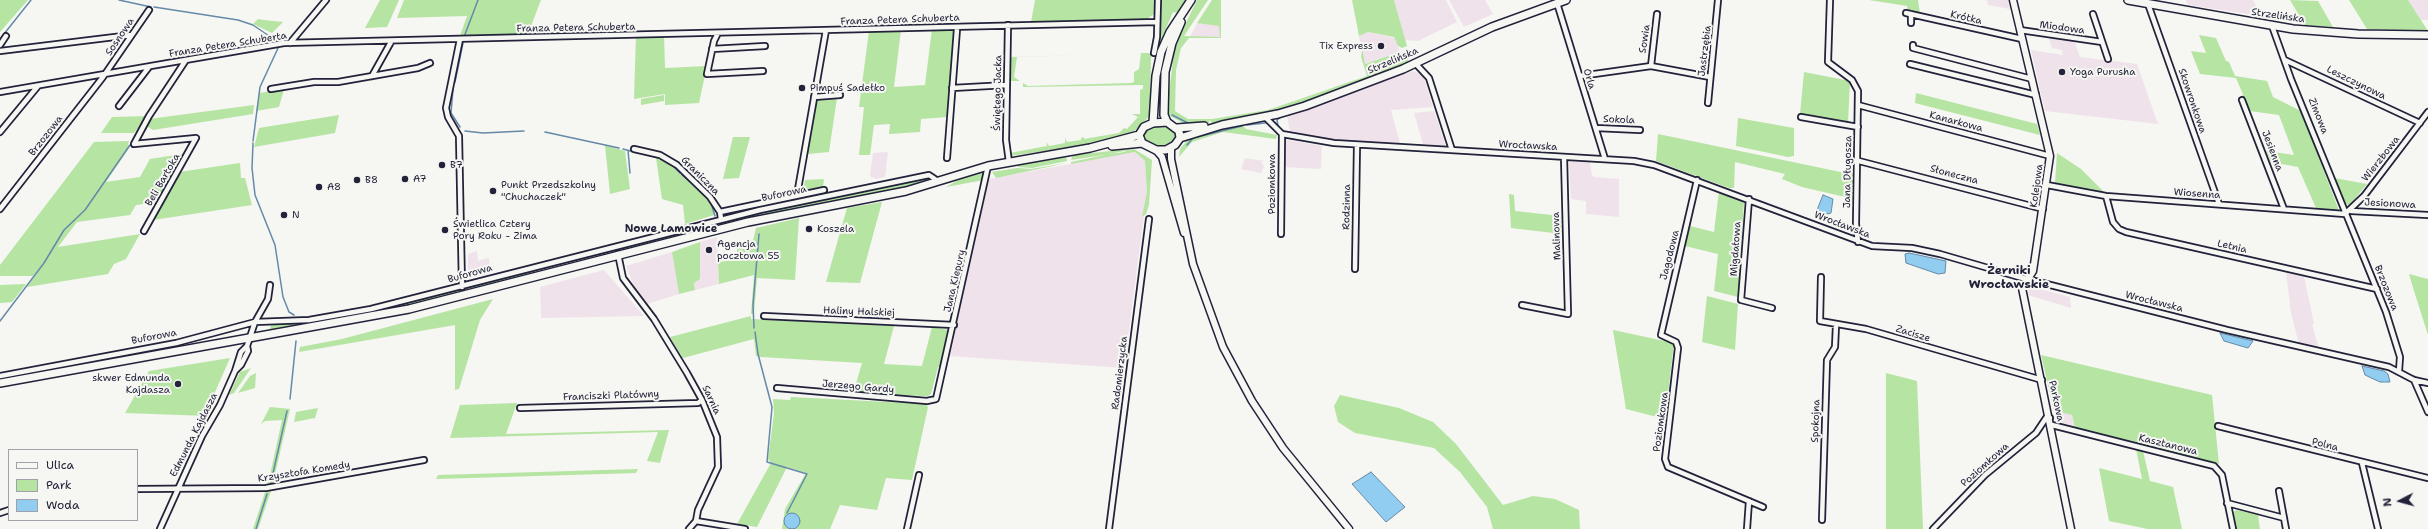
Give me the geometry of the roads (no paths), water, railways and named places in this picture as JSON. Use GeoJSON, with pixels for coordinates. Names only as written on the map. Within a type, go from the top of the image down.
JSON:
{"type":"FeatureCollection","features":[{"type":"Feature","properties":{"kind":"main road"},"geometry":{"type":"LineString","coordinates":[[1167,122],[1164,115],[1163,96],[1166,65],[1174,36],[1192,0]]}},
{"type":"Feature","properties":{"kind":"main road"},"geometry":{"type":"LineString","coordinates":[[1154,123],[1156,76],[1161,52],[1170,32],[1192,0]]}},
{"type":"Feature","properties":{"kind":"main road","name":"Strzelińska"},"geometry":{"type":"LineString","coordinates":[[1180,138],[1222,125],[1305,106],[1415,63],[1492,27],[1566,0]]}},
{"type":"Feature","properties":{"kind":"main road","name":"Strzelińska"},"geometry":{"type":"LineString","coordinates":[[2128,0],[2272,26],[2323,32],[2428,35]]}},
{"type":"Feature","properties":{"kind":"main road"},"geometry":{"type":"LineString","coordinates":[[1167,122],[1177,128],[1180,138],[1171,148],[1156,150],[1142,143],[1139,135],[1144,127],[1154,123],[1167,122]]}},
{"type":"Feature","properties":{"kind":"main road","name":"Strzelińska"},"geometry":{"type":"LineString","coordinates":[[1177,128],[1222,125]]}},
{"type":"Feature","properties":{"kind":"main road","name":"Buforowa"},"geometry":{"type":"LineString","coordinates":[[1090,148],[1139,135]]}},
{"type":"Feature","properties":{"kind":"main road","name":"Buforowa"},"geometry":{"type":"LineString","coordinates":[[0,383],[74,368],[248,342],[409,309],[618,254],[761,219],[933,184],[988,166],[1090,148],[1142,143]]}},
{"type":"Feature","properties":{"kind":"street"},"geometry":{"type":"LineString","coordinates":[[290,43],[326,0]]}},
{"type":"Feature","properties":{"kind":"street"},"geometry":{"type":"LineString","coordinates":[[1154,53],[1157,37],[1158,0]]}},
{"type":"Feature","properties":{"kind":"street","name":"Jastrzębia"},"geometry":{"type":"LineString","coordinates":[[1708,103],[1718,0]]}},
{"type":"Feature","properties":{"kind":"street","name":"Jana Długosza"},"geometry":{"type":"LineString","coordinates":[[1830,0],[1828,62],[1855,84],[1858,91],[1856,224],[1858,242]]}},
{"type":"Feature","properties":{"kind":"street","name":"Kolejowa"},"geometry":{"type":"LineString","coordinates":[[2013,0],[2050,156],[2047,185],[2033,271],[2027,279]]}},
{"type":"Feature","properties":{"kind":"street","name":"Orla"},"geometry":{"type":"LineString","coordinates":[[1557,3],[1605,159]]}},
{"type":"Feature","properties":{"kind":"street","name":"Skowronkowa"},"geometry":{"type":"LineString","coordinates":[[2148,4],[2219,204]]}},
{"type":"Feature","properties":{"kind":"street","name":"Sosnowa"},"geometry":{"type":"LineString","coordinates":[[105,74],[149,10]]}},
{"type":"Feature","properties":{"kind":"street","name":"Sowia"},"geometry":{"type":"LineString","coordinates":[[1651,66],[1657,14]]}},
{"type":"Feature","properties":{"kind":"street","name":"Krótka"},"geometry":{"type":"LineString","coordinates":[[1906,14],[2022,39]]}},
{"type":"Feature","properties":{"kind":"street"},"geometry":{"type":"LineString","coordinates":[[1911,14],[1911,23]]}},
{"type":"Feature","properties":{"kind":"street","name":"Miodowa"},"geometry":{"type":"LineString","coordinates":[[2094,14],[2108,59]]}},
{"type":"Feature","properties":{"kind":"street","name":"Franza Petera Schuberta"},"geometry":{"type":"LineString","coordinates":[[0,92],[290,43],[391,42],[1157,22]]}},
{"type":"Feature","properties":{"kind":"street","name":"Świętego Jacka"},"geometry":{"type":"LineString","coordinates":[[1008,25],[1006,150],[1009,162]]}},
{"type":"Feature","properties":{"kind":"street","name":"Zimowa"},"geometry":{"type":"LineString","coordinates":[[2272,26],[2345,214]]}},
{"type":"Feature","properties":{"kind":"street"},"geometry":{"type":"LineString","coordinates":[[947,158],[957,29]]}},
{"type":"Feature","properties":{"kind":"street"},"geometry":{"type":"LineString","coordinates":[[797,195],[826,30]]}},
{"type":"Feature","properties":{"kind":"street","name":"Miodowa"},"geometry":{"type":"LineString","coordinates":[[2020,30],[2102,42]]}},
{"type":"Feature","properties":{"kind":"street"},"geometry":{"type":"LineString","coordinates":[[718,33],[712,49],[707,74],[763,71]]}},
{"type":"Feature","properties":{"kind":"street"},"geometry":{"type":"LineString","coordinates":[[0,51],[131,35]]}},
{"type":"Feature","properties":{"kind":"street"},"geometry":{"type":"LineString","coordinates":[[0,44],[6,36]]}},
{"type":"Feature","properties":{"kind":"street"},"geometry":{"type":"LineString","coordinates":[[460,39],[446,108],[448,117],[458,131],[459,136],[462,287]]}},
{"type":"Feature","properties":{"kind":"street"},"geometry":{"type":"LineString","coordinates":[[372,76],[391,42]]}},
{"type":"Feature","properties":{"kind":"street"},"geometry":{"type":"LineString","coordinates":[[712,49],[765,46]]}},
{"type":"Feature","properties":{"kind":"street"},"geometry":{"type":"LineString","coordinates":[[1913,46],[2032,79]]}},
{"type":"Feature","properties":{"kind":"street","name":"Beli Bartoka"},"geometry":{"type":"LineString","coordinates":[[144,231],[196,138],[134,144],[149,116],[186,60]]}},
{"type":"Feature","properties":{"kind":"street","name":"Leszczynowa"},"geometry":{"type":"LineString","coordinates":[[2285,60],[2420,123]]}},
{"type":"Feature","properties":{"kind":"street"},"geometry":{"type":"LineString","coordinates":[[271,89],[372,76],[418,68],[430,63]]}},
{"type":"Feature","properties":{"kind":"street"},"geometry":{"type":"LineString","coordinates":[[1415,63],[1429,78],[1452,150]]}},
{"type":"Feature","properties":{"kind":"street"},"geometry":{"type":"LineString","coordinates":[[1910,64],[2036,95]]}},
{"type":"Feature","properties":{"kind":"street"},"geometry":{"type":"LineString","coordinates":[[119,106],[150,66]]}},
{"type":"Feature","properties":{"kind":"street"},"geometry":{"type":"LineString","coordinates":[[1580,76],[1651,66],[1710,77]]}},
{"type":"Feature","properties":{"kind":"street","name":"Brzozowa"},"geometry":{"type":"LineString","coordinates":[[0,209],[105,74]]}},
{"type":"Feature","properties":{"kind":"street"},"geometry":{"type":"LineString","coordinates":[[952,88],[1007,85]]}},
{"type":"Feature","properties":{"kind":"street"},"geometry":{"type":"LineString","coordinates":[[0,132],[38,86]]}},
{"type":"Feature","properties":{"kind":"street"},"geometry":{"type":"LineString","coordinates":[[814,97],[840,95]]}},
{"type":"Feature","properties":{"kind":"street","name":"Jesienna"},"geometry":{"type":"LineString","coordinates":[[2242,100],[2284,209]]}},
{"type":"Feature","properties":{"kind":"street","name":"Kanarkowa"},"geometry":{"type":"LineString","coordinates":[[1858,105],[2050,156]]}},
{"type":"Feature","properties":{"kind":"street","name":"Wierzbowa"},"geometry":{"type":"LineString","coordinates":[[2345,214],[2351,211],[2428,112]]}},
{"type":"Feature","properties":{"kind":"street"},"geometry":{"type":"LineString","coordinates":[[1265,116],[1274,129],[1282,134]]}},
{"type":"Feature","properties":{"kind":"street","name":"Jana Długosza"},"geometry":{"type":"LineString","coordinates":[[1801,117],[1858,127]]}},
{"type":"Feature","properties":{"kind":"street","name":"Sokola"},"geometry":{"type":"LineString","coordinates":[[1596,128],[1640,130]]}},
{"type":"Feature","properties":{"kind":"street","name":"Wrocławska"},"geometry":{"type":"LineString","coordinates":[[1282,134],[1313,140],[1357,145],[1605,159],[1654,165],[1749,199],[1858,242],[1872,246],[1926,251],[2027,279],[2315,352],[2389,367],[2414,380],[2428,383]]}},
{"type":"Feature","properties":{"kind":"street","name":"Poziomkowa"},"geometry":{"type":"LineString","coordinates":[[1281,234],[1282,134]]}},
{"type":"Feature","properties":{"kind":"street","name":"Rodzinna"},"geometry":{"type":"LineString","coordinates":[[1355,269],[1357,145]]}},
{"type":"Feature","properties":{"kind":"street"},"geometry":{"type":"LineString","coordinates":[[1171,148],[1171,159],[1191,256]]}},
{"type":"Feature","properties":{"kind":"street","name":"Graniczna"},"geometry":{"type":"LineString","coordinates":[[634,149],[660,155],[677,165],[706,192],[720,212],[721,219]]}},
{"type":"Feature","properties":{"kind":"street"},"geometry":{"type":"LineString","coordinates":[[1156,150],[1164,164],[1205,300],[1223,347],[1252,401],[1283,448],[1349,529]]}},
{"type":"Feature","properties":{"kind":"street","name":"Malinowa"},"geometry":{"type":"LineString","coordinates":[[1522,305],[1568,314],[1564,157]]}},
{"type":"Feature","properties":{"kind":"street","name":"Słoneczna"},"geometry":{"type":"LineString","coordinates":[[1858,161],[2043,209]]}},
{"type":"Feature","properties":{"kind":"street","name":"Jana Kiepury"},"geometry":{"type":"LineString","coordinates":[[936,399],[954,324],[988,166]]}},
{"type":"Feature","properties":{"kind":"street","name":"Buforowa"},"geometry":{"type":"LineString","coordinates":[[0,376],[176,343],[255,322],[320,319],[404,302],[721,219],[929,175],[935,179],[933,184]]}},
{"type":"Feature","properties":{"kind":"street","name":"Jagodowa"},"geometry":{"type":"LineString","coordinates":[[1661,335],[1697,180]]}},
{"type":"Feature","properties":{"kind":"street","name":"Wiosenna"},"geometry":{"type":"LineString","coordinates":[[2047,185],[2106,196],[2345,214]]}},
{"type":"Feature","properties":{"kind":"street"},"geometry":{"type":"LineString","coordinates":[[720,212],[824,190]]}},
{"type":"Feature","properties":{"kind":"street","name":"Letnia"},"geometry":{"type":"LineString","coordinates":[[2106,196],[2113,222],[2119,229],[2126,232],[2377,289]]}},
{"type":"Feature","properties":{"kind":"street","name":"Migdałowa"},"geometry":{"type":"LineString","coordinates":[[1749,199],[1741,300],[1772,308]]}},
{"type":"Feature","properties":{"kind":"street","name":"Jesionowa"},"geometry":{"type":"LineString","coordinates":[[2351,211],[2428,215]]}},
{"type":"Feature","properties":{"kind":"street","name":"Brzozowa"},"geometry":{"type":"LineString","coordinates":[[2345,214],[2377,289],[2397,346],[2401,363],[2399,371]]}},
{"type":"Feature","properties":{"kind":"street","name":"Radomierzycka"},"geometry":{"type":"LineString","coordinates":[[1109,529],[1149,219]]}},
{"type":"Feature","properties":{"kind":"street","name":"Sarnia"},"geometry":{"type":"LineString","coordinates":[[618,254],[622,278],[654,319],[702,400],[717,437],[719,462],[716,472],[698,510],[696,521]]}},
{"type":"Feature","properties":{"kind":"street","name":"Zacisze"},"geometry":{"type":"LineString","coordinates":[[1821,277],[1820,321],[1836,326],[1866,329],[2042,380]]}},
{"type":"Feature","properties":{"kind":"street","name":"Parkowa"},"geometry":{"type":"LineString","coordinates":[[2027,279],[2022,285],[2032,345],[2042,380],[2052,425],[2071,529]]}},
{"type":"Feature","properties":{"kind":"street","name":"Edmunda Kajdasza"},"geometry":{"type":"LineString","coordinates":[[160,529],[202,436],[235,371],[235,366],[241,352],[248,342],[255,322],[268,299],[270,285]]}},
{"type":"Feature","properties":{"kind":"street","name":"Haliny Halskiej"},"geometry":{"type":"LineString","coordinates":[[764,316],[954,324]]}},
{"type":"Feature","properties":{"kind":"street","name":"Spokojna"},"geometry":{"type":"LineString","coordinates":[[1822,520],[1827,360],[1835,347],[1836,326]]}},
{"type":"Feature","properties":{"kind":"street","name":"Poziomkowa"},"geometry":{"type":"LineString","coordinates":[[1661,335],[1676,342],[1678,348],[1666,464],[1668,467],[1763,506]]}},
{"type":"Feature","properties":{"kind":"street"},"geometry":{"type":"LineString","coordinates":[[2414,380],[2428,412]]}},
{"type":"Feature","properties":{"kind":"street","name":"Jerzego Gardy"},"geometry":{"type":"LineString","coordinates":[[777,388],[927,401],[936,399]]}},
{"type":"Feature","properties":{"kind":"street","name":"Franciszki Platówny"},"geometry":{"type":"LineString","coordinates":[[520,408],[698,402],[702,400]]}},
{"type":"Feature","properties":{"kind":"street","name":"Poziomkowa"},"geometry":{"type":"LineString","coordinates":[[1933,529],[1985,475],[2036,433],[2046,418],[2050,418]]}},
{"type":"Feature","properties":{"kind":"street","name":"Kasztanowa"},"geometry":{"type":"LineString","coordinates":[[2052,425],[2214,466],[2222,475],[2232,529]]}},
{"type":"Feature","properties":{"kind":"street","name":"Polna"},"geometry":{"type":"LineString","coordinates":[[2218,426],[2362,463],[2428,478]]}},
{"type":"Feature","properties":{"kind":"street","name":"Krzysztofa Komedy"},"geometry":{"type":"LineString","coordinates":[[138,489],[266,488],[424,460]]}},
{"type":"Feature","properties":{"kind":"street"},"geometry":{"type":"LineString","coordinates":[[2362,463],[2378,529]]}},
{"type":"Feature","properties":{"kind":"street"},"geometry":{"type":"LineString","coordinates":[[907,529],[918,475]]}},
{"type":"Feature","properties":{"kind":"street"},"geometry":{"type":"LineString","coordinates":[[2279,491],[2286,529]]}},
{"type":"Feature","properties":{"kind":"street"},"geometry":{"type":"LineString","coordinates":[[1747,529],[1749,501]]}},
{"type":"Feature","properties":{"kind":"street"},"geometry":{"type":"LineString","coordinates":[[2227,503],[2284,518]]}},
{"type":"Feature","properties":{"kind":"street"},"geometry":{"type":"LineString","coordinates":[[689,529],[696,521],[745,529]]}},
{"type":"Feature","properties":{"kind":"water"},"geometry":{"type":"Polygon","coordinates":[[[1823,195],[1833,199],[1831,213],[1828,214],[1817,210],[1823,195]]]}},
{"type":"Feature","properties":{"kind":"water"},"geometry":{"type":"Polygon","coordinates":[[[1909,253],[1946,261],[1945,273],[1938,274],[1906,263],[1905,254],[1909,253]]]}},
{"type":"Feature","properties":{"kind":"water"},"geometry":{"type":"Polygon","coordinates":[[[2220,333],[2253,341],[2248,348],[2224,341],[2220,333]]]}},
{"type":"Feature","properties":{"kind":"water"},"geometry":{"type":"Polygon","coordinates":[[[2362,366],[2384,371],[2388,374],[2390,382],[2380,382],[2365,375],[2362,366]]]}},
{"type":"Feature","properties":{"kind":"water"},"geometry":{"type":"Polygon","coordinates":[[[1371,472],[1405,507],[1386,522],[1352,484],[1371,472]]]}},
{"type":"Feature","properties":{"kind":"water"},"geometry":{"type":"Polygon","coordinates":[[[789,513],[795,513],[800,518],[798,527],[795,529],[789,529],[784,524],[784,518],[789,513]]]}},
{"type":"Feature","properties":{"kind":"waterway"},"geometry":{"type":"LineString","coordinates":[[4,34],[31,0]]}},
{"type":"Feature","properties":{"kind":"waterway"},"geometry":{"type":"LineString","coordinates":[[119,0],[151,7]]}},
{"type":"Feature","properties":{"kind":"waterway"},"geometry":{"type":"LineString","coordinates":[[464,37],[478,0]]}},
{"type":"Feature","properties":{"kind":"waterway"},"geometry":{"type":"LineString","coordinates":[[154,7],[238,20],[253,25],[278,42]]}},
{"type":"Feature","properties":{"kind":"waterway"},"geometry":{"type":"LineString","coordinates":[[455,82],[463,43]]}},
{"type":"Feature","properties":{"kind":"waterway"},"geometry":{"type":"LineString","coordinates":[[253,141],[260,87],[279,46]]}},
{"type":"Feature","properties":{"kind":"waterway"},"geometry":{"type":"LineString","coordinates":[[453,89],[451,113],[460,127]]}},
{"type":"Feature","properties":{"kind":"waterway"},"geometry":{"type":"LineString","coordinates":[[1172,115],[1188,123],[1198,124]]}},
{"type":"Feature","properties":{"kind":"waterway"},"geometry":{"type":"LineString","coordinates":[[1278,126],[1277,120],[1282,116]]}},
{"type":"Feature","properties":{"kind":"waterway"},"geometry":{"type":"LineString","coordinates":[[1247,125],[1265,123]]}},
{"type":"Feature","properties":{"kind":"waterway"},"geometry":{"type":"LineString","coordinates":[[1187,145],[1193,138],[1242,126]]}},
{"type":"Feature","properties":{"kind":"waterway"},"geometry":{"type":"LineString","coordinates":[[465,131],[483,133],[524,131]]}},
{"type":"Feature","properties":{"kind":"waterway"},"geometry":{"type":"LineString","coordinates":[[545,132],[619,148]]}},
{"type":"Feature","properties":{"kind":"waterway"},"geometry":{"type":"LineString","coordinates":[[253,143],[252,168],[255,195],[275,245],[283,297],[289,312],[294,315]]}},
{"type":"Feature","properties":{"kind":"waterway"},"geometry":{"type":"LineString","coordinates":[[0,321],[44,263],[64,230],[85,210],[130,145]]}},
{"type":"Feature","properties":{"kind":"waterway"},"geometry":{"type":"LineString","coordinates":[[623,149],[628,150]]}},
{"type":"Feature","properties":{"kind":"waterway"},"geometry":{"type":"LineString","coordinates":[[628,150],[630,173]]}},
{"type":"Feature","properties":{"kind":"waterway"},"geometry":{"type":"LineString","coordinates":[[634,151],[663,159]]}},
{"type":"Feature","properties":{"kind":"waterway"},"geometry":{"type":"LineString","coordinates":[[670,163],[680,173]]}},
{"type":"Feature","properties":{"kind":"waterway"},"geometry":{"type":"LineString","coordinates":[[682,175],[703,193]]}},
{"type":"Feature","properties":{"kind":"waterway"},"geometry":{"type":"LineString","coordinates":[[705,195],[711,203],[715,216]]}},
{"type":"Feature","properties":{"kind":"waterway"},"geometry":{"type":"LineString","coordinates":[[754,328],[753,305],[759,234]]}},
{"type":"Feature","properties":{"kind":"waterway"},"geometry":{"type":"LineString","coordinates":[[755,332],[758,354],[772,407],[767,462],[807,474],[787,513]]}},
{"type":"Feature","properties":{"kind":"waterway"},"geometry":{"type":"LineString","coordinates":[[290,399],[296,341]]}},
{"type":"Feature","properties":{"kind":"waterway"},"geometry":{"type":"LineString","coordinates":[[271,482],[287,411]]}},
{"type":"Feature","properties":{"kind":"waterway"},"geometry":{"type":"LineString","coordinates":[[256,529],[267,494]]}},
{"type":"Feature","properties":{"kind":"place","name":"Tix Express"},"geometry":{"type":"Point","coordinates":[1381,46]}},
{"type":"Feature","properties":{"kind":"place","name":"Yoga Purusha"},"geometry":{"type":"Point","coordinates":[2062,72]}},
{"type":"Feature","properties":{"kind":"place","name":"Pimpuś Sadełko"},"geometry":{"type":"Point","coordinates":[802,88]}},
{"type":"Feature","properties":{"kind":"place","name":"B7"},"geometry":{"type":"Point","coordinates":[442,165]}},
{"type":"Feature","properties":{"kind":"place","name":"A7"},"geometry":{"type":"Point","coordinates":[405,179]}},
{"type":"Feature","properties":{"kind":"place","name":"B8"},"geometry":{"type":"Point","coordinates":[357,180]}},
{"type":"Feature","properties":{"kind":"place","name":"A8"},"geometry":{"type":"Point","coordinates":[319,187]}},
{"type":"Feature","properties":{"kind":"place","name":"Punkt Przedszkolny \"Chuchaczek\""},"geometry":{"type":"Point","coordinates":[493,191]}},
{"type":"Feature","properties":{"kind":"place","name":"N"},"geometry":{"type":"Point","coordinates":[284,215]}},
{"type":"Feature","properties":{"kind":"place","name":"Koszela"},"geometry":{"type":"Point","coordinates":[809,229]}},
{"type":"Feature","properties":{"kind":"place","name":"Świetlica Cztery Pory Roku - Zima"},"geometry":{"type":"Point","coordinates":[445,230]}},
{"type":"Feature","properties":{"kind":"place","name":"Agencja pocztowa 55"},"geometry":{"type":"Point","coordinates":[709,250]}},
{"type":"Feature","properties":{"kind":"place","name":"skwer Edmunda Kajdasza"},"geometry":{"type":"Point","coordinates":[178,384]}},
{"type":"Feature","properties":{"kind":"district","name":"Nowe Lamowice"},"geometry":{"type":"Point","coordinates":[671,229]}},
{"type":"Feature","properties":{"kind":"district","name":"Żerniki Wrocławskie"},"geometry":{"type":"Point","coordinates":[2009,278]}}]}
